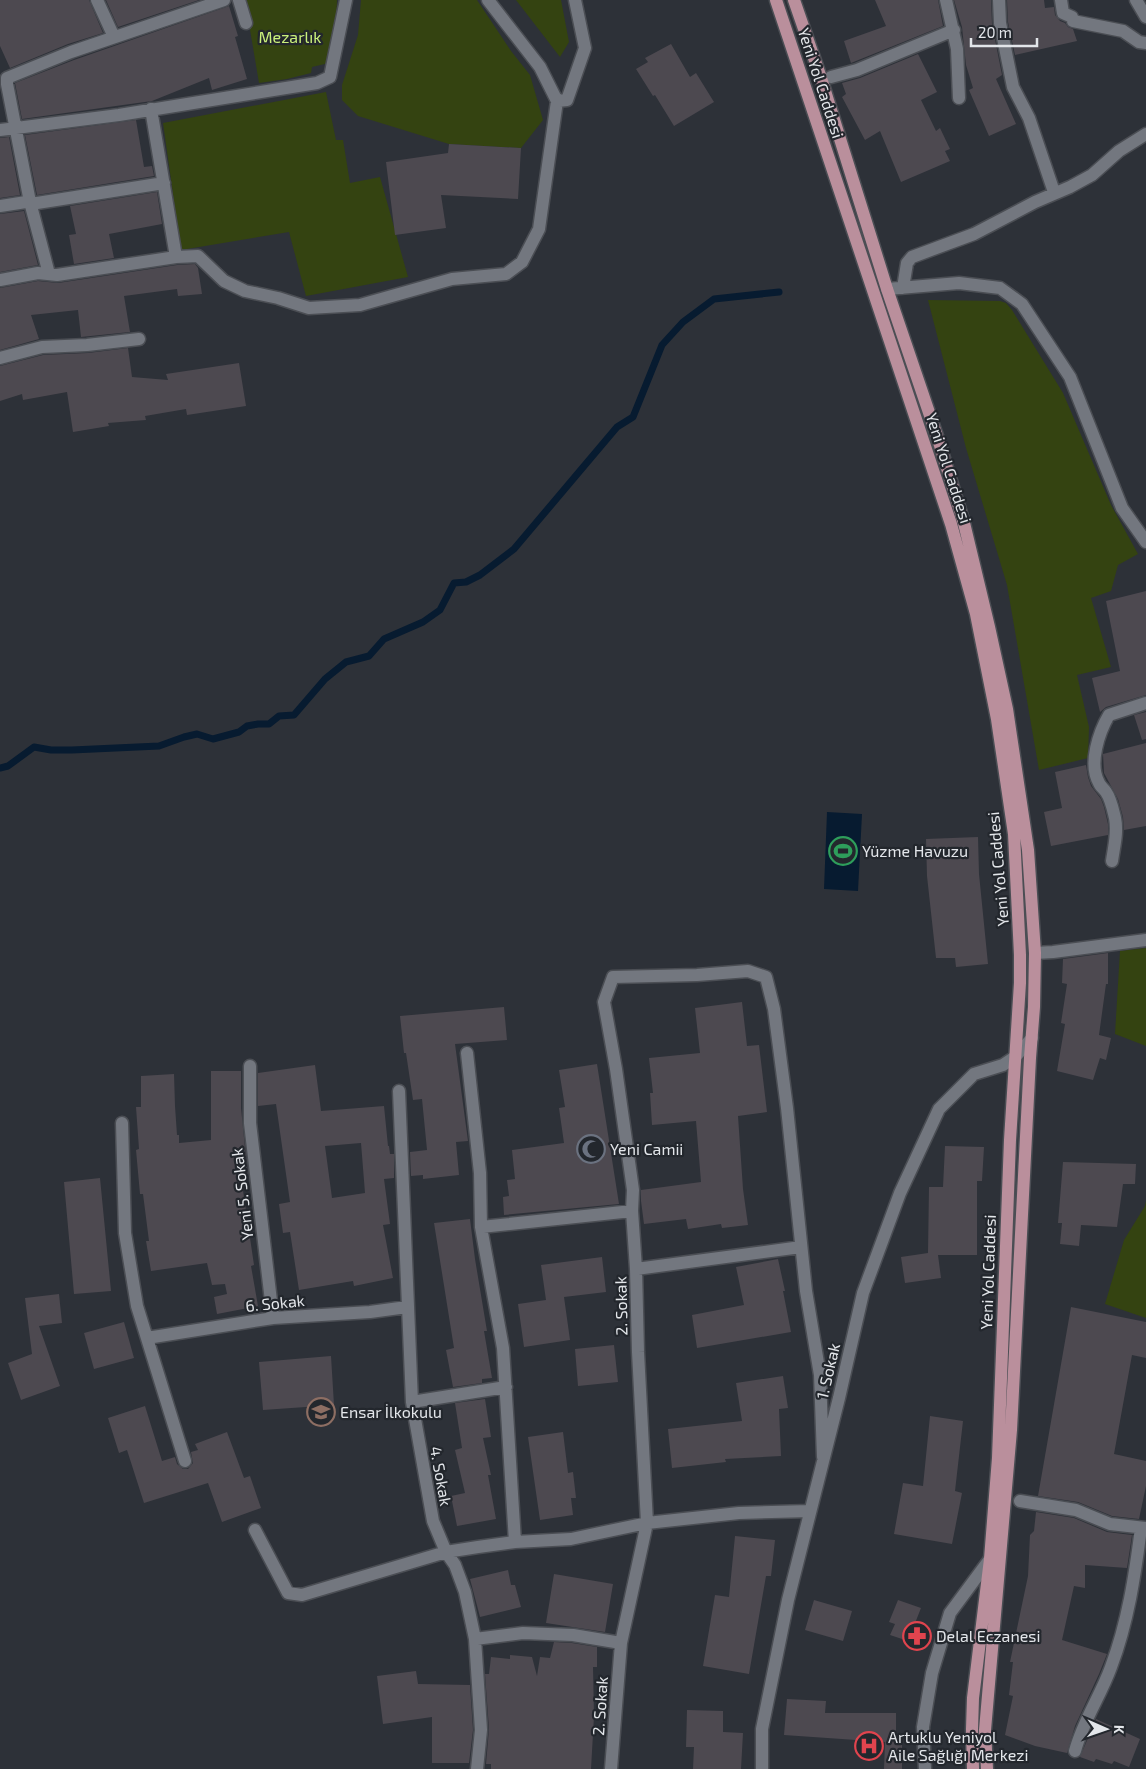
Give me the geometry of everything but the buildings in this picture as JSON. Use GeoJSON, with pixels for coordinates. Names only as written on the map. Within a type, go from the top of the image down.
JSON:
{"type":"FeatureCollection","features":[{"type":"Feature","properties":{"kind":"main road","name":"Yeni Yol Caddesi"},"geometry":{"type":"LineString","coordinates":[[776,0],[951,524],[976,614],[997,719],[1014,834],[1020,983],[1003,1285],[998,1458],[990,1559],[973,1698],[973,1769]]}},
{"type":"Feature","properties":{"kind":"main road","name":"Yeni Yol Caddesi"},"geometry":{"type":"LineString","coordinates":[[794,0],[887,289],[911,355],[958,500],[1007,709],[1028,850],[1035,953],[1032,1038],[1012,1430],[985,1730],[987,1769]]}},
{"type":"Feature","properties":{"kind":"street"},"geometry":{"type":"LineString","coordinates":[[97,0],[114,37]]}},
{"type":"Feature","properties":{"kind":"street"},"geometry":{"type":"LineString","coordinates":[[50,274],[30,202],[7,78],[72,52],[224,0]]}},
{"type":"Feature","properties":{"kind":"street"},"geometry":{"type":"LineString","coordinates":[[239,0],[246,24]]}},
{"type":"Feature","properties":{"kind":"street"},"geometry":{"type":"LineString","coordinates":[[0,130],[317,83],[330,77],[346,0]]}},
{"type":"Feature","properties":{"kind":"street"},"geometry":{"type":"LineString","coordinates":[[0,280],[38,273],[67,274],[176,257],[198,256],[224,281],[245,291],[278,298],[309,308],[360,305],[452,278],[506,274],[522,262],[539,229],[557,101],[540,67],[488,0]]}},
{"type":"Feature","properties":{"kind":"street"},"geometry":{"type":"LineString","coordinates":[[557,101],[567,100],[584,48],[575,0]]}},
{"type":"Feature","properties":{"kind":"street"},"geometry":{"type":"LineString","coordinates":[[946,0],[958,49],[959,98]]}},
{"type":"Feature","properties":{"kind":"street"},"geometry":{"type":"LineString","coordinates":[[999,0],[1000,23],[1013,86],[1029,118],[1054,192]]}},
{"type":"Feature","properties":{"kind":"street"},"geometry":{"type":"LineString","coordinates":[[1061,0],[1064,13],[1072,17],[1074,21],[1123,31],[1139,42],[1146,43]]}},
{"type":"Feature","properties":{"kind":"street"},"geometry":{"type":"LineString","coordinates":[[1136,0],[1146,17]]}},
{"type":"Feature","properties":{"kind":"street"},"geometry":{"type":"LineString","coordinates":[[831,77],[857,70],[954,30]]}},
{"type":"Feature","properties":{"kind":"street"},"geometry":{"type":"LineString","coordinates":[[151,109],[176,257]]}},
{"type":"Feature","properties":{"kind":"street"},"geometry":{"type":"LineString","coordinates":[[903,288],[907,262],[912,257],[974,234],[1054,192],[1070,187],[1092,175],[1120,151],[1146,134]]}},
{"type":"Feature","properties":{"kind":"street"},"geometry":{"type":"LineString","coordinates":[[0,206],[164,183]]}},
{"type":"Feature","properties":{"kind":"street"},"geometry":{"type":"LineString","coordinates":[[887,289],[959,283],[1000,288],[1022,304],[1070,377],[1122,508],[1146,542]]}},
{"type":"Feature","properties":{"kind":"street"},"geometry":{"type":"LineString","coordinates":[[0,358],[42,347],[87,345],[139,339]]}},
{"type":"Feature","properties":{"kind":"street"},"geometry":{"type":"LineString","coordinates":[[1112,861],[1116,839],[1115,818],[1106,791],[1098,782],[1094,763],[1096,749],[1109,715],[1146,703]]}},
{"type":"Feature","properties":{"kind":"street"},"geometry":{"type":"LineString","coordinates":[[1035,953],[1146,940]]}},
{"type":"Feature","properties":{"kind":"street","name":"2. Sokak"},"geometry":{"type":"LineString","coordinates":[[611,1769],[621,1643],[647,1523],[632,1211],[633,1190],[616,1068],[604,1002],[613,977],[697,975],[748,971],[766,978],[774,1009],[787,1108],[801,1247]]}},
{"type":"Feature","properties":{"kind":"street","name":"1. Sokak"},"geometry":{"type":"LineString","coordinates":[[762,1769],[762,1729],[788,1600],[863,1293],[900,1193],[939,1109],[974,1074],[1003,1065],[1015,1057],[1032,1038]]}},
{"type":"Feature","properties":{"kind":"street"},"geometry":{"type":"LineString","coordinates":[[467,1053],[480,1173],[481,1227],[503,1348],[515,1542]]}},
{"type":"Feature","properties":{"kind":"street","name":"Yeni 5. Sokak"},"geometry":{"type":"LineString","coordinates":[[250,1066],[250,1123],[273,1318]]}},
{"type":"Feature","properties":{"kind":"street","name":"4. Sokak"},"geometry":{"type":"LineString","coordinates":[[399,1090],[412,1402],[433,1521],[446,1552],[455,1565],[465,1592],[475,1639],[481,1730],[477,1769]]}},
{"type":"Feature","properties":{"kind":"street"},"geometry":{"type":"LineString","coordinates":[[122,1123],[126,1233],[137,1306],[185,1461]]}},
{"type":"Feature","properties":{"kind":"street"},"geometry":{"type":"LineString","coordinates":[[481,1227],[632,1211]]}},
{"type":"Feature","properties":{"kind":"street"},"geometry":{"type":"LineString","coordinates":[[636,1269],[801,1247],[806,1291],[820,1375],[823,1457]]}},
{"type":"Feature","properties":{"kind":"street","name":"6. Sokak"},"geometry":{"type":"LineString","coordinates":[[148,1338],[273,1318],[370,1312],[407,1307]]}},
{"type":"Feature","properties":{"kind":"street"},"geometry":{"type":"LineString","coordinates":[[412,1402],[506,1386]]}},
{"type":"Feature","properties":{"kind":"street"},"geometry":{"type":"LineString","coordinates":[[1020,1501],[1076,1510],[1110,1524],[1144,1528],[1124,1626],[1103,1689],[1079,1735],[1075,1751]]}},
{"type":"Feature","properties":{"kind":"street"},"geometry":{"type":"LineString","coordinates":[[255,1530],[288,1593],[302,1594],[446,1552],[515,1542],[571,1539],[647,1523],[739,1513],[810,1511]]}},
{"type":"Feature","properties":{"kind":"street"},"geometry":{"type":"LineString","coordinates":[[925,1769],[923,1726],[932,1673],[950,1613],[990,1559]]}},
{"type":"Feature","properties":{"kind":"street"},"geometry":{"type":"LineString","coordinates":[[475,1639],[523,1633],[573,1635],[621,1643]]}},
{"type":"Feature","properties":{"kind":"green space","name":"Mezarlık"},"geometry":{"type":"Polygon","coordinates":[[[245,0],[337,0],[336,22],[329,63],[312,67],[311,73],[259,83],[245,0]]]}},
{"type":"Feature","properties":{"kind":"green space"},"geometry":{"type":"Polygon","coordinates":[[[361,0],[477,0],[511,51],[530,75],[543,120],[521,148],[449,144],[358,116],[342,100],[342,85],[358,35],[361,0]]]}},
{"type":"Feature","properties":{"kind":"green space"},"geometry":{"type":"Polygon","coordinates":[[[516,0],[561,0],[569,42],[560,57],[516,0]]]}},
{"type":"Feature","properties":{"kind":"green space"},"geometry":{"type":"Polygon","coordinates":[[[326,92],[336,140],[343,140],[350,183],[380,177],[408,277],[306,296],[289,232],[181,250],[163,123],[326,92]]]}},
{"type":"Feature","properties":{"kind":"green space"},"geometry":{"type":"Polygon","coordinates":[[[928,300],[1000,301],[1006,303],[1012,310],[1063,393],[1111,505],[1138,554],[1118,565],[1111,591],[1091,598],[1111,667],[1077,675],[1089,727],[1088,758],[1039,770],[1007,585],[966,448],[928,300]]]}},
{"type":"Feature","properties":{"kind":"green space"},"geometry":{"type":"Polygon","coordinates":[[[1146,948],[1146,1046],[1115,1034],[1120,951],[1146,948]]]}},
{"type":"Feature","properties":{"kind":"green space"},"geometry":{"type":"Polygon","coordinates":[[[1146,1201],[1146,1318],[1105,1304],[1124,1240],[1145,1206],[1146,1201]]]}},
{"type":"Feature","properties":{"kind":"water","name":"Yüzme Havuzu"},"geometry":{"type":"Polygon","coordinates":[[[827,812],[862,814],[858,891],[824,889],[827,812]]]}},
{"type":"Feature","properties":{"kind":"waterway"},"geometry":{"type":"LineString","coordinates":[[0,768],[8,766],[34,747],[51,750],[72,750],[159,746],[197,734],[213,739],[239,732],[247,726],[269,724],[279,716],[294,715],[325,679],[346,662],[369,656],[384,639],[423,622],[440,610],[454,583],[466,582],[480,575],[514,549],[617,427],[633,417],[662,345],[683,322],[714,299],[779,292]]}},
{"type":"Feature","properties":{"kind":"place","name":"Yüzme Havuzu"},"geometry":{"type":"Point","coordinates":[843,851]}},
{"type":"Feature","properties":{"kind":"place","name":"Yeni Camii"},"geometry":{"type":"Point","coordinates":[591,1149]}},
{"type":"Feature","properties":{"kind":"place","name":"Ensar İlkokulu"},"geometry":{"type":"Point","coordinates":[321,1412]}},
{"type":"Feature","properties":{"kind":"place","name":"Delal Eczanesi"},"geometry":{"type":"Point","coordinates":[917,1636]}},
{"type":"Feature","properties":{"kind":"place","name":"Artuklu Yeniyol Aile Sağlığı Merkezi"},"geometry":{"type":"Point","coordinates":[869,1746]}}]}
